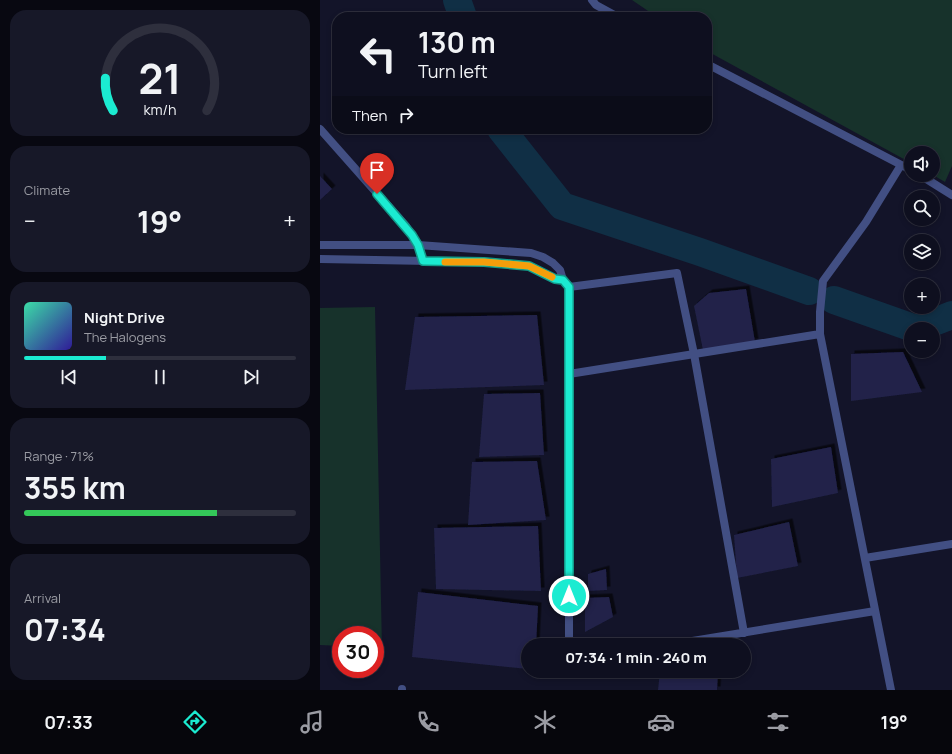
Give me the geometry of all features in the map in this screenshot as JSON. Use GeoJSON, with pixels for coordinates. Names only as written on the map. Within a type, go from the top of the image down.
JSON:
{"type":"FeatureCollection","features":[{"type":"Feature","properties":{"kind":"street"},"geometry":{"type":"LineString","coordinates":[[592,0],[596,5],[609,12]]}},
{"type":"Feature","properties":{"kind":"street"},"geometry":{"type":"LineString","coordinates":[[712,67],[904,166]]}},
{"type":"Feature","properties":{"kind":"street"},"geometry":{"type":"LineString","coordinates":[[320,129],[406,226],[418,245],[423,261]]}},
{"type":"Feature","properties":{"kind":"street"},"geometry":{"type":"LineString","coordinates":[[891,690],[820,334],[820,312],[823,281],[866,222],[901,165]]}},
{"type":"Feature","properties":{"kind":"street"},"geometry":{"type":"LineString","coordinates":[[931,182],[952,195]]}},
{"type":"Feature","properties":{"kind":"street"},"geometry":{"type":"LineString","coordinates":[[320,245],[418,245],[531,253],[543,257],[560,270],[563,280],[569,287],[569,638]]}},
{"type":"Feature","properties":{"kind":"street"},"geometry":{"type":"LineString","coordinates":[[320,259],[484,262],[529,266],[555,279],[563,280]]}},
{"type":"Feature","properties":{"kind":"street"},"geometry":{"type":"LineString","coordinates":[[569,287],[677,273],[694,354],[744,633]]}},
{"type":"Feature","properties":{"kind":"street"},"geometry":{"type":"LineString","coordinates":[[569,374],[820,334]]}},
{"type":"Feature","properties":{"kind":"street"},"geometry":{"type":"LineString","coordinates":[[865,558],[952,544]]}},
{"type":"Feature","properties":{"kind":"street"},"geometry":{"type":"LineString","coordinates":[[712,638],[875,611]]}},
{"type":"Feature","properties":{"kind":"green space"},"geometry":{"type":"Polygon","coordinates":[[[632,0],[952,0],[952,166],[945,182],[940,179],[940,146],[904,146],[904,159],[712,54],[712,12],[650,12],[632,0]]]}},
{"type":"Feature","properties":{"kind":"green space"},"geometry":{"type":"Polygon","coordinates":[[[375,307],[382,626],[332,626],[332,646],[320,645],[320,308],[375,307]]]}},
{"type":"Feature","properties":{"kind":"building"},"geometry":{"type":"Polygon","coordinates":[[[320,176],[332,189],[320,200],[320,176]]]}},
{"type":"Feature","properties":{"kind":"building"},"geometry":{"type":"Polygon","coordinates":[[[746,289],[755,342],[703,350],[694,306],[709,293],[746,289]]]}},
{"type":"Feature","properties":{"kind":"building"},"geometry":{"type":"Polygon","coordinates":[[[537,315],[544,385],[405,390],[415,317],[537,315]]]}},
{"type":"Feature","properties":{"kind":"building"},"geometry":{"type":"Polygon","coordinates":[[[903,352],[904,358],[906,358],[922,392],[851,401],[851,354],[903,352]]]}},
{"type":"Feature","properties":{"kind":"building"},"geometry":{"type":"Polygon","coordinates":[[[540,393],[544,455],[479,457],[484,394],[540,393]]]}},
{"type":"Feature","properties":{"kind":"building"},"geometry":{"type":"Polygon","coordinates":[[[831,447],[838,493],[772,507],[771,459],[831,447]]]}},
{"type":"Feature","properties":{"kind":"building"},"geometry":{"type":"Polygon","coordinates":[[[537,461],[546,520],[468,525],[472,462],[537,461]]]}},
{"type":"Feature","properties":{"kind":"building"},"geometry":{"type":"Polygon","coordinates":[[[789,522],[798,566],[737,578],[734,535],[789,522]]]}},
{"type":"Feature","properties":{"kind":"building"},"geometry":{"type":"Polygon","coordinates":[[[538,526],[541,591],[436,589],[434,528],[538,526]]]}},
{"type":"Feature","properties":{"kind":"building"},"geometry":{"type":"Polygon","coordinates":[[[606,569],[607,590],[588,591],[588,574],[606,569]]]}},
{"type":"Feature","properties":{"kind":"building"},"geometry":{"type":"Polygon","coordinates":[[[418,592],[538,606],[536,638],[521,638],[521,668],[412,657],[418,592]]]}},
{"type":"Feature","properties":{"kind":"building"},"geometry":{"type":"Polygon","coordinates":[[[609,597],[613,617],[585,632],[585,598],[609,597]]]}},
{"type":"Feature","properties":{"kind":"building"},"geometry":{"type":"Polygon","coordinates":[[[659,678],[718,678],[717,690],[658,690],[659,678]]]}},
{"type":"Feature","properties":{"kind":"waterway"},"geometry":{"type":"LineString","coordinates":[[457,0],[461,12]]}},
{"type":"Feature","properties":{"kind":"waterway"},"geometry":{"type":"LineString","coordinates":[[505,134],[562,206],[700,252],[809,291]]}},
{"type":"Feature","properties":{"kind":"waterway"},"geometry":{"type":"LineString","coordinates":[[834,300],[904,325]]}},
{"type":"Feature","properties":{"kind":"waterway"},"geometry":{"type":"LineString","coordinates":[[934,322],[952,315]]}},
{"type":"Feature","properties":{"kind":"slow traffic"},"geometry":{"type":"LineString","coordinates":[[445,262],[484,262],[529,266],[552,277]]}},
{"type":"Feature","properties":{"kind":"route"},"geometry":{"type":"LineString","coordinates":[[377,194],[406,226],[418,245],[423,261],[484,262],[529,266],[540,270],[555,279],[563,280],[569,287],[569,596]]}}]}
